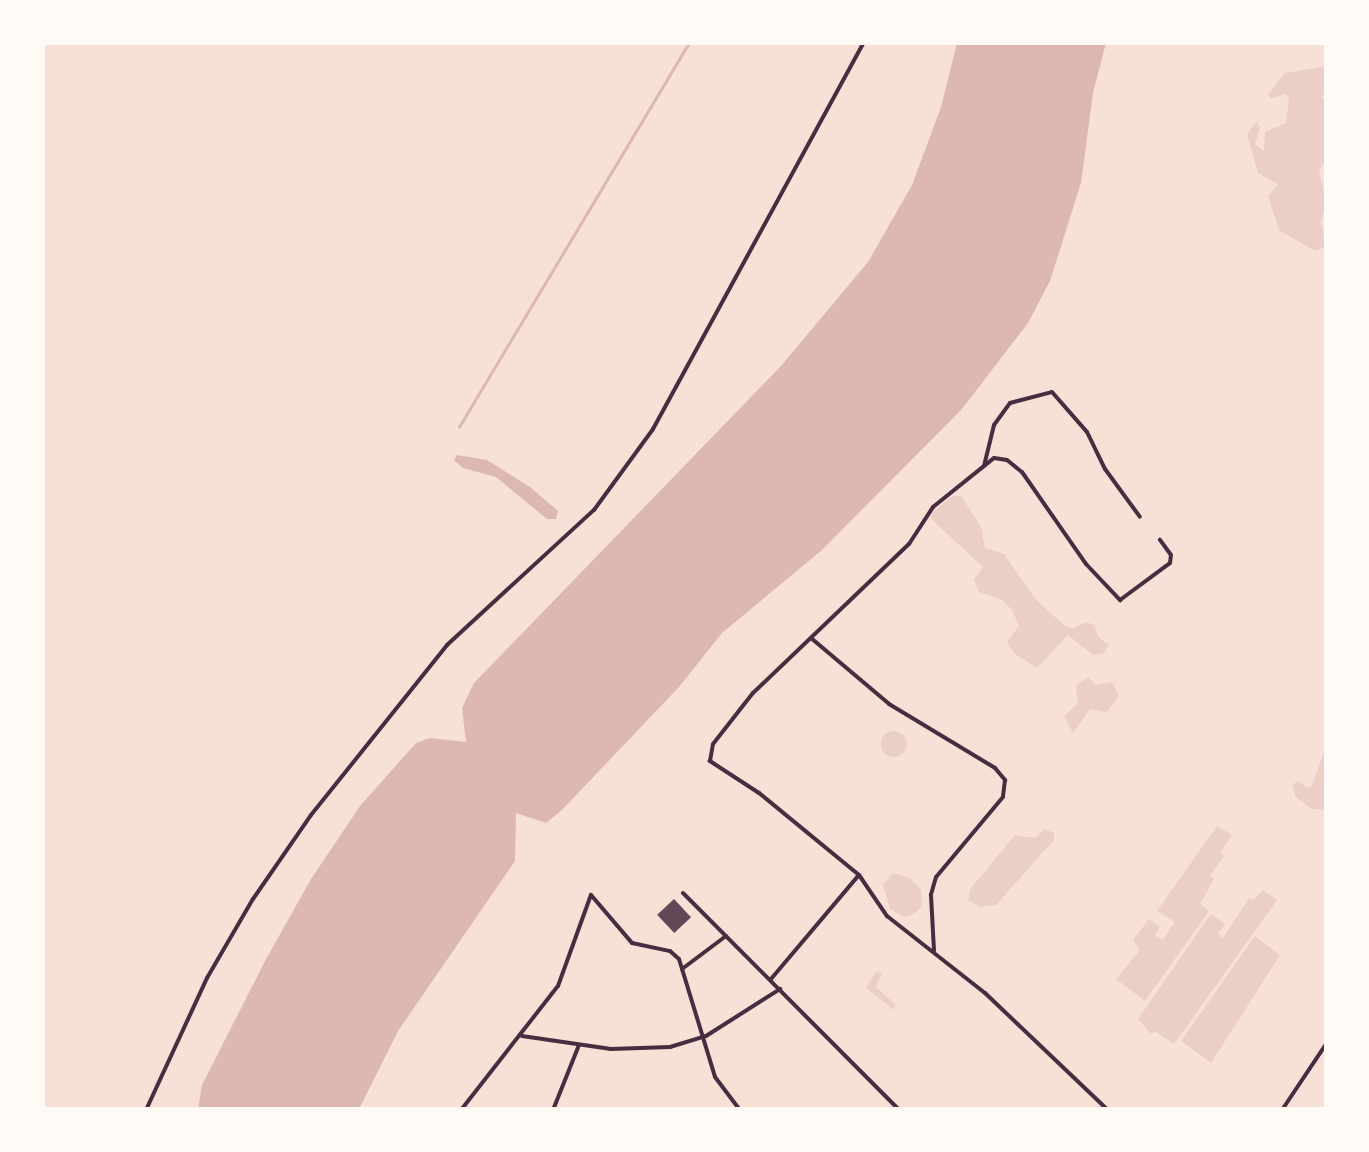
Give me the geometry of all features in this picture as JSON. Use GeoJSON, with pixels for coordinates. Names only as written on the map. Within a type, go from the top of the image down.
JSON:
{"type":"FeatureCollection","features":[{"type":"Feature","properties":{"kind":"street"},"geometry":{"type":"LineString","coordinates":[[146,1110],[207,978],[253,899],[311,815],[447,645],[594,510],[652,429],[864,42]]}},
{"type":"Feature","properties":{"kind":"street"},"geometry":{"type":"LineString","coordinates":[[984,466],[994,425],[1010,403],[1052,392],[1087,432],[1109,476],[1140,517]]}},
{"type":"Feature","properties":{"kind":"street"},"geometry":{"type":"LineString","coordinates":[[1108,1110],[984,992],[887,916],[858,875],[709,757],[718,738],[753,692],[910,544],[933,506],[1000,457],[1022,472],[1086,564],[1120,600],[1170,563],[1171,555],[1160,540]]}},
{"type":"Feature","properties":{"kind":"street"},"geometry":{"type":"LineString","coordinates":[[811,638],[889,704],[995,768],[1005,780],[1003,797],[936,877],[931,896],[934,952]]}},
{"type":"Feature","properties":{"kind":"street"},"geometry":{"type":"LineString","coordinates":[[771,980],[858,875]]}},
{"type":"Feature","properties":{"kind":"street"},"geometry":{"type":"LineString","coordinates":[[683,893],[899,1110]]}},
{"type":"Feature","properties":{"kind":"street"},"geometry":{"type":"LineString","coordinates":[[461,1110],[558,986],[591,895],[632,944],[670,951],[680,959],[706,1036],[715,1077],[740,1110]]}},
{"type":"Feature","properties":{"kind":"street"},"geometry":{"type":"LineString","coordinates":[[682,969],[726,935]]}},
{"type":"Feature","properties":{"kind":"street"},"geometry":{"type":"LineString","coordinates":[[522,1036],[646,1050],[706,1036],[780,989]]}},
{"type":"Feature","properties":{"kind":"street"},"geometry":{"type":"LineString","coordinates":[[1282,1110],[1326,1044]]}},
{"type":"Feature","properties":{"kind":"street"},"geometry":{"type":"LineString","coordinates":[[554,1110],[579,1045]]}},
{"type":"Feature","properties":{"kind":"shaded area"},"geometry":{"type":"Polygon","coordinates":[[[957,43],[1106,43],[1093,93],[1081,183],[1050,281],[1028,323],[962,409],[822,550],[722,633],[679,687],[562,810],[546,823],[516,813],[515,861],[398,1031],[359,1109],[198,1109],[202,1085],[265,961],[311,879],[360,806],[416,743],[430,738],[466,742],[462,708],[474,683],[781,366],[868,262],[912,185],[941,107],[957,43]]]}},
{"type":"Feature","properties":{"kind":"shaded area"},"geometry":{"type":"Polygon","coordinates":[[[1326,68],[1326,93],[1321,97],[1326,99],[1326,160],[1319,170],[1326,202],[1321,223],[1326,247],[1315,251],[1279,230],[1268,196],[1278,184],[1258,173],[1247,134],[1257,121],[1260,128],[1255,144],[1264,151],[1265,132],[1286,123],[1289,98],[1285,94],[1270,99],[1268,94],[1285,73],[1326,68]]]}},
{"type":"Feature","properties":{"kind":"shaded area"},"geometry":{"type":"Polygon","coordinates":[[[457,455],[487,460],[530,487],[558,511],[556,519],[547,519],[496,477],[463,468],[454,460],[457,455]]]}},
{"type":"Feature","properties":{"kind":"shaded area"},"geometry":{"type":"Polygon","coordinates":[[[953,496],[961,496],[981,527],[985,548],[1004,554],[1036,600],[1065,626],[1073,629],[1086,622],[1094,625],[1099,638],[1109,645],[1104,653],[1093,655],[1068,635],[1037,668],[1015,654],[1007,642],[1019,626],[1012,610],[1002,600],[979,592],[974,580],[983,567],[931,519],[932,513],[953,496]]]}},
{"type":"Feature","properties":{"kind":"shaded area"},"geometry":{"type":"Polygon","coordinates":[[[1088,677],[1096,685],[1112,682],[1119,696],[1107,712],[1090,709],[1073,733],[1064,716],[1078,703],[1076,685],[1088,677]]]}},
{"type":"Feature","properties":{"kind":"shaded area"},"geometry":{"type":"Polygon","coordinates":[[[894,731],[903,735],[907,744],[903,753],[894,757],[885,753],[881,744],[885,735],[894,731]]]}},
{"type":"Feature","properties":{"kind":"shaded area"},"geometry":{"type":"Polygon","coordinates":[[[1326,746],[1326,810],[1311,809],[1295,796],[1292,785],[1298,781],[1308,788],[1312,786],[1326,746]]]}},
{"type":"Feature","properties":{"kind":"shaded area"},"geometry":{"type":"Polygon","coordinates":[[[1217,826],[1232,835],[1220,852],[1224,856],[1210,875],[1214,879],[1200,904],[1209,911],[1145,1001],[1116,979],[1140,950],[1133,940],[1149,919],[1160,927],[1155,935],[1163,940],[1175,922],[1157,911],[1217,826]]]}},
{"type":"Feature","properties":{"kind":"shaded area"},"geometry":{"type":"Polygon","coordinates":[[[1045,829],[1054,833],[1054,840],[996,905],[980,907],[968,900],[971,888],[1015,835],[1035,838],[1045,829]]]}},
{"type":"Feature","properties":{"kind":"shaded area"},"geometry":{"type":"Polygon","coordinates":[[[893,873],[910,878],[921,890],[922,906],[914,914],[904,917],[890,909],[883,885],[893,873]]]}},
{"type":"Feature","properties":{"kind":"shaded area"},"geometry":{"type":"Polygon","coordinates":[[[1263,890],[1277,900],[1174,1044],[1155,1031],[1151,1034],[1138,1019],[1211,914],[1225,924],[1218,934],[1223,938],[1249,898],[1253,900],[1263,890]]]}},
{"type":"Feature","properties":{"kind":"shaded area"},"geometry":{"type":"Polygon","coordinates":[[[1255,936],[1280,955],[1211,1063],[1181,1041],[1255,936]]]}},
{"type":"Feature","properties":{"kind":"shaded area"},"geometry":{"type":"Polygon","coordinates":[[[876,971],[882,973],[876,987],[896,1005],[894,1010],[866,988],[876,971]]]}},
{"type":"Feature","properties":{"kind":"building"},"geometry":{"type":"Polygon","coordinates":[[[674,899],[691,917],[674,933],[657,915],[674,899]]]}},
{"type":"Feature","properties":{"kind":"waterway"},"geometry":{"type":"LineString","coordinates":[[459,427],[689,42]]}}]}
